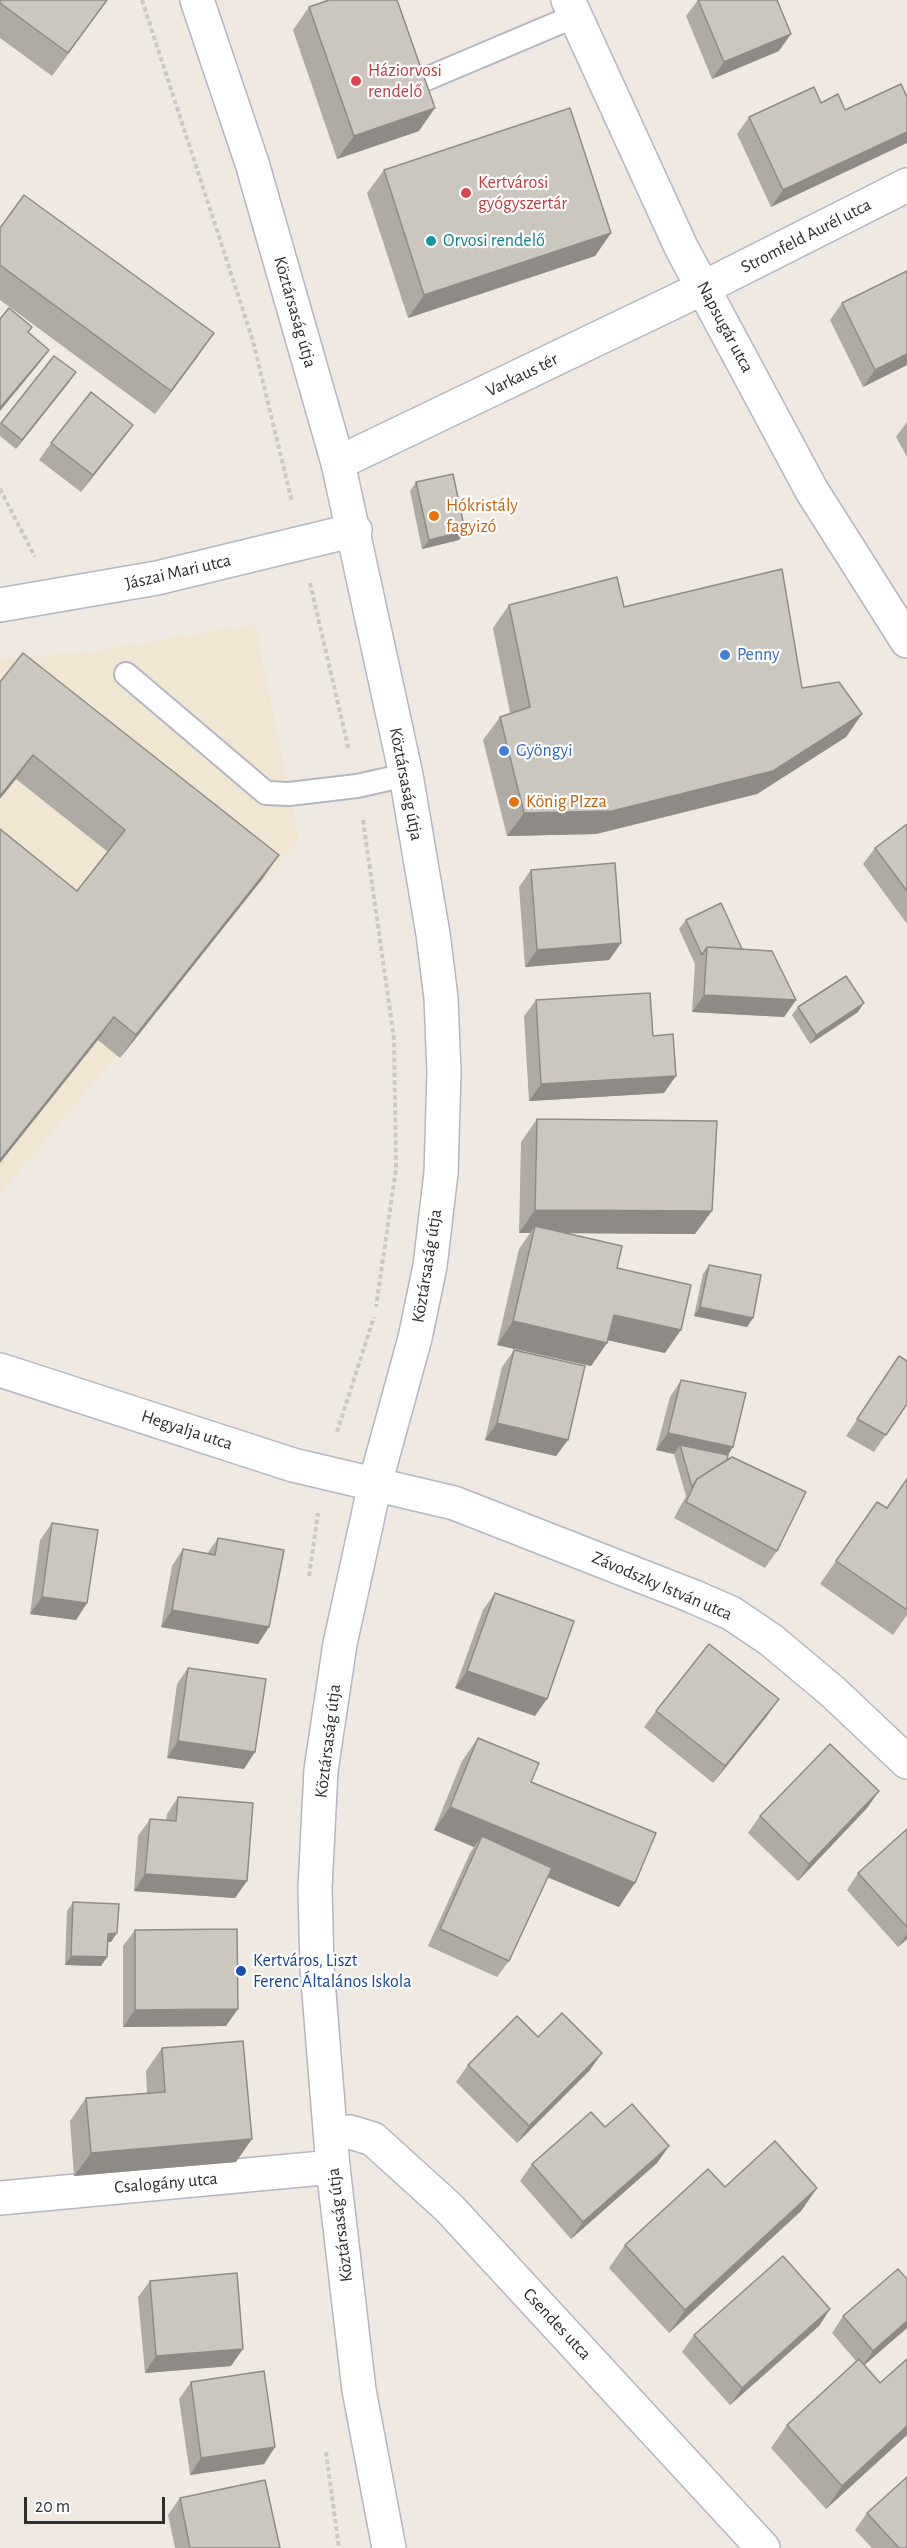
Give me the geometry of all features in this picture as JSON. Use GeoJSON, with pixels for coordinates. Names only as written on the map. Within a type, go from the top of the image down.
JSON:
{"type":"FeatureCollection","features":[{"type":"Feature","properties":{"kind":"street","name":"Köztársaság útja"},"geometry":{"type":"LineString","coordinates":[[197,0],[252,163],[355,530],[405,775],[433,934],[441,998],[444,1072],[441,1173],[430,1266],[415,1338],[375,1484],[340,1644],[321,1770],[315,1888],[333,2167],[359,2390],[389,2548]]}},
{"type":"Feature","properties":{"kind":"street","name":"Napsugár utca"},"geometry":{"type":"LineString","coordinates":[[572,8],[681,247],[705,287],[812,490],[907,641]]}},
{"type":"Feature","properties":{"kind":"street","name":"Stromfeld Aurél utca"},"geometry":{"type":"LineString","coordinates":[[705,287],[907,185]]}},
{"type":"Feature","properties":{"kind":"street","name":"Varkaus tér"},"geometry":{"type":"LineString","coordinates":[[338,463],[705,287]]}},
{"type":"Feature","properties":{"kind":"street","name":"Jászai Mari utca"},"geometry":{"type":"LineString","coordinates":[[0,606],[157,578],[355,530]]}},
{"type":"Feature","properties":{"kind":"street","name":"Hegyalja utca"},"geometry":{"type":"LineString","coordinates":[[0,1370],[324,1473],[375,1484]]}},
{"type":"Feature","properties":{"kind":"street","name":"Závodszky István utca"},"geometry":{"type":"LineString","coordinates":[[375,1484],[454,1503],[658,1582],[731,1613],[801,1665],[907,1762]]}},
{"type":"Feature","properties":{"kind":"street","name":"Csendes utca"},"geometry":{"type":"LineString","coordinates":[[331,2135],[350,2132],[373,2139],[449,2208],[763,2548]]}},
{"type":"Feature","properties":{"kind":"street","name":"Csalogány utca"},"geometry":{"type":"LineString","coordinates":[[0,2198],[333,2167]]}},
{"type":"Feature","properties":{"kind":"lane"},"geometry":{"type":"LineString","coordinates":[[426,79],[572,8]]}},
{"type":"Feature","properties":{"kind":"lane"},"geometry":{"type":"LineString","coordinates":[[126,674],[266,794],[289,794],[357,786],[405,775]]}},
{"type":"Feature","properties":{"kind":"path"},"geometry":{"type":"LineString","coordinates":[[142,0],[253,341],[357,786],[394,1039],[396,1169],[375,1314],[324,1473],[308,1584]]}},
{"type":"Feature","properties":{"kind":"path"},"geometry":{"type":"LineString","coordinates":[[0,489],[54,598]]}},
{"type":"Feature","properties":{"kind":"shaded area"},"geometry":{"type":"Polygon","coordinates":[[[255,624],[299,839],[0,1194],[0,659],[87,652],[255,624]]]}},
{"type":"Feature","properties":{"kind":"building"},"geometry":{"type":"Polygon","coordinates":[[[0,0],[107,0],[68,53],[0,3],[0,0]]]}},
{"type":"Feature","properties":{"kind":"building","name":"Háziorvosi rendelő"},"geometry":{"type":"Polygon","coordinates":[[[329,0],[397,0],[435,108],[354,136],[309,7],[329,0]]]}},
{"type":"Feature","properties":{"kind":"building"},"geometry":{"type":"Polygon","coordinates":[[[698,0],[777,0],[791,34],[724,62],[698,0]]]}},
{"type":"Feature","properties":{"kind":"building"},"geometry":{"type":"Polygon","coordinates":[[[901,84],[907,97],[907,132],[783,190],[749,117],[814,87],[821,103],[838,94],[845,110],[901,84]]]}},
{"type":"Feature","properties":{"kind":"building"},"geometry":{"type":"Polygon","coordinates":[[[570,108],[611,233],[424,295],[384,170],[570,108]]]}},
{"type":"Feature","properties":{"kind":"building"},"geometry":{"type":"Polygon","coordinates":[[[24,195],[214,333],[171,391],[0,265],[0,228],[24,195]]]}},
{"type":"Feature","properties":{"kind":"building"},"geometry":{"type":"Polygon","coordinates":[[[907,271],[907,354],[875,370],[842,303],[907,271]]]}},
{"type":"Feature","properties":{"kind":"building"},"geometry":{"type":"Polygon","coordinates":[[[9,308],[32,327],[28,332],[49,350],[0,408],[0,319],[9,308]]]}},
{"type":"Feature","properties":{"kind":"building"},"geometry":{"type":"Polygon","coordinates":[[[54,356],[76,372],[22,440],[1,423],[54,356]]]}},
{"type":"Feature","properties":{"kind":"building"},"geometry":{"type":"Polygon","coordinates":[[[91,392],[133,425],[93,475],[51,443],[91,392]]]}},
{"type":"Feature","properties":{"kind":"building","name":"Hókristály fagyizó"},"geometry":{"type":"Polygon","coordinates":[[[453,474],[465,531],[429,540],[416,482],[453,474]]]}},
{"type":"Feature","properties":{"kind":"building"},"geometry":{"type":"Polygon","coordinates":[[[782,569],[802,688],[839,682],[862,714],[773,771],[612,811],[524,813],[500,717],[530,707],[509,605],[617,577],[624,607],[782,569]]]}},
{"type":"Feature","properties":{"kind":"building"},"geometry":{"type":"Polygon","coordinates":[[[23,653],[279,855],[136,1035],[114,1017],[0,1160],[0,829],[77,891],[125,830],[33,755],[0,796],[0,682],[23,653]]]}},
{"type":"Feature","properties":{"kind":"building"},"geometry":{"type":"Polygon","coordinates":[[[907,824],[907,891],[875,848],[907,824]]]}},
{"type":"Feature","properties":{"kind":"building"},"geometry":{"type":"Polygon","coordinates":[[[615,863],[621,943],[537,950],[531,870],[615,863]]]}},
{"type":"Feature","properties":{"kind":"building"},"geometry":{"type":"Polygon","coordinates":[[[721,903],[742,949],[707,947],[702,955],[686,920],[721,903]]]}},
{"type":"Feature","properties":{"kind":"building"},"geometry":{"type":"Polygon","coordinates":[[[707,947],[772,951],[796,1000],[704,995],[707,947]]]}},
{"type":"Feature","properties":{"kind":"building"},"geometry":{"type":"Polygon","coordinates":[[[846,976],[864,1003],[816,1035],[798,1007],[846,976]]]}},
{"type":"Feature","properties":{"kind":"building"},"geometry":{"type":"Polygon","coordinates":[[[650,993],[653,1036],[673,1034],[676,1076],[541,1084],[536,1000],[650,993]]]}},
{"type":"Feature","properties":{"kind":"building"},"geometry":{"type":"Polygon","coordinates":[[[537,1119],[717,1121],[712,1211],[535,1210],[537,1119]]]}},
{"type":"Feature","properties":{"kind":"building"},"geometry":{"type":"Polygon","coordinates":[[[535,1226],[622,1246],[617,1268],[691,1285],[681,1330],[614,1315],[607,1343],[513,1321],[535,1226]]]}},
{"type":"Feature","properties":{"kind":"building"},"geometry":{"type":"Polygon","coordinates":[[[709,1265],[761,1275],[753,1318],[700,1307],[709,1265]]]}},
{"type":"Feature","properties":{"kind":"building"},"geometry":{"type":"Polygon","coordinates":[[[514,1350],[585,1366],[568,1440],[497,1423],[514,1350]]]}},
{"type":"Feature","properties":{"kind":"building"},"geometry":{"type":"Polygon","coordinates":[[[899,1356],[907,1361],[907,1404],[886,1435],[857,1419],[899,1356]]]}},
{"type":"Feature","properties":{"kind":"building"},"geometry":{"type":"Polygon","coordinates":[[[681,1380],[746,1393],[733,1447],[668,1433],[681,1380]]]}},
{"type":"Feature","properties":{"kind":"building"},"geometry":{"type":"Polygon","coordinates":[[[680,1445],[728,1455],[727,1460],[697,1479],[692,1487],[680,1445]]]}},
{"type":"Feature","properties":{"kind":"building"},"geometry":{"type":"Polygon","coordinates":[[[732,1457],[806,1492],[777,1551],[686,1502],[697,1479],[732,1457]]]}},
{"type":"Feature","properties":{"kind":"building"},"geometry":{"type":"Polygon","coordinates":[[[907,1479],[907,1610],[836,1561],[877,1502],[887,1508],[907,1479]]]}},
{"type":"Feature","properties":{"kind":"building"},"geometry":{"type":"Polygon","coordinates":[[[52,1523],[98,1530],[87,1603],[42,1597],[52,1523]]]}},
{"type":"Feature","properties":{"kind":"building"},"geometry":{"type":"Polygon","coordinates":[[[218,1538],[284,1550],[269,1627],[172,1610],[183,1549],[215,1555],[218,1538]]]}},
{"type":"Feature","properties":{"kind":"building"},"geometry":{"type":"Polygon","coordinates":[[[495,1593],[574,1621],[547,1699],[467,1671],[495,1593]]]}},
{"type":"Feature","properties":{"kind":"building"},"geometry":{"type":"Polygon","coordinates":[[[709,1644],[779,1699],[725,1766],[656,1711],[709,1644]]]}},
{"type":"Feature","properties":{"kind":"building"},"geometry":{"type":"Polygon","coordinates":[[[188,1668],[266,1679],[255,1752],[178,1741],[188,1668]]]}},
{"type":"Feature","properties":{"kind":"building"},"geometry":{"type":"Polygon","coordinates":[[[478,1738],[539,1763],[531,1782],[656,1833],[635,1883],[450,1807],[478,1738]]]}},
{"type":"Feature","properties":{"kind":"building"},"geometry":{"type":"Polygon","coordinates":[[[830,1744],[879,1791],[809,1864],[760,1816],[830,1744]]]}},
{"type":"Feature","properties":{"kind":"building"},"geometry":{"type":"Polygon","coordinates":[[[178,1797],[253,1803],[247,1881],[145,1874],[150,1819],[176,1821],[178,1797]]]}},
{"type":"Feature","properties":{"kind":"building"},"geometry":{"type":"Polygon","coordinates":[[[907,1829],[907,1927],[858,1873],[907,1829]]]}},
{"type":"Feature","properties":{"kind":"building"},"geometry":{"type":"Polygon","coordinates":[[[482,1836],[552,1868],[509,1961],[440,1929],[482,1836]]]}},
{"type":"Feature","properties":{"kind":"building"},"geometry":{"type":"Polygon","coordinates":[[[73,1902],[119,1904],[117,1933],[108,1934],[107,1957],[71,1956],[73,1902]]]}},
{"type":"Feature","properties":{"kind":"building"},"geometry":{"type":"Polygon","coordinates":[[[237,1929],[238,2009],[135,2010],[135,1930],[237,1929]]]}},
{"type":"Feature","properties":{"kind":"building"},"geometry":{"type":"Polygon","coordinates":[[[562,2013],[602,2053],[529,2126],[468,2065],[517,2016],[538,2037],[562,2013]]]}},
{"type":"Feature","properties":{"kind":"building"},"geometry":{"type":"Polygon","coordinates":[[[243,2041],[252,2139],[91,2153],[86,2098],[165,2092],[162,2048],[243,2041]]]}},
{"type":"Feature","properties":{"kind":"building"},"geometry":{"type":"Polygon","coordinates":[[[632,2104],[669,2146],[583,2222],[532,2164],[591,2112],[605,2127],[632,2104]]]}},
{"type":"Feature","properties":{"kind":"building"},"geometry":{"type":"Polygon","coordinates":[[[775,2141],[817,2188],[685,2310],[625,2245],[708,2169],[725,2187],[775,2141]]]}},
{"type":"Feature","properties":{"kind":"building"},"geometry":{"type":"Polygon","coordinates":[[[783,2256],[830,2309],[742,2388],[694,2335],[783,2256]]]}},
{"type":"Feature","properties":{"kind":"building"},"geometry":{"type":"Polygon","coordinates":[[[898,2269],[907,2279],[907,2321],[873,2351],[843,2316],[898,2269]]]}},
{"type":"Feature","properties":{"kind":"building"},"geometry":{"type":"Polygon","coordinates":[[[237,2273],[243,2349],[156,2356],[150,2281],[237,2273]]]}},
{"type":"Feature","properties":{"kind":"building"},"geometry":{"type":"Polygon","coordinates":[[[859,2359],[880,2383],[907,2359],[907,2426],[842,2486],[787,2425],[859,2359]]]}},
{"type":"Feature","properties":{"kind":"building"},"geometry":{"type":"Polygon","coordinates":[[[264,2371],[275,2447],[201,2458],[191,2382],[264,2371]]]}},
{"type":"Feature","properties":{"kind":"building"},"geometry":{"type":"Polygon","coordinates":[[[907,2477],[907,2548],[899,2548],[867,2513],[907,2477]]]}},
{"type":"Feature","properties":{"kind":"building"},"geometry":{"type":"Polygon","coordinates":[[[265,2480],[280,2548],[190,2548],[180,2498],[265,2480]]]}},
{"type":"Feature","properties":{"kind":"place","name":"Háziorvosi rendelő"},"geometry":{"type":"Point","coordinates":[356,81]}},
{"type":"Feature","properties":{"kind":"place","name":"Kertvárosi gyógyszertár"},"geometry":{"type":"Point","coordinates":[466,193]}},
{"type":"Feature","properties":{"kind":"place","name":"Orvosi rendelő"},"geometry":{"type":"Point","coordinates":[431,241]}},
{"type":"Feature","properties":{"kind":"place","name":"Hókristály fagyizó"},"geometry":{"type":"Point","coordinates":[434,516]}},
{"type":"Feature","properties":{"kind":"place","name":"Penny"},"geometry":{"type":"Point","coordinates":[725,655]}},
{"type":"Feature","properties":{"kind":"place","name":"Gyöngyi"},"geometry":{"type":"Point","coordinates":[504,751]}},
{"type":"Feature","properties":{"kind":"place","name":"König PIzza"},"geometry":{"type":"Point","coordinates":[514,802]}},
{"type":"Feature","properties":{"kind":"place","name":"Kertváros, Liszt Ferenc Általános Iskola"},"geometry":{"type":"Point","coordinates":[241,1971]}}]}
